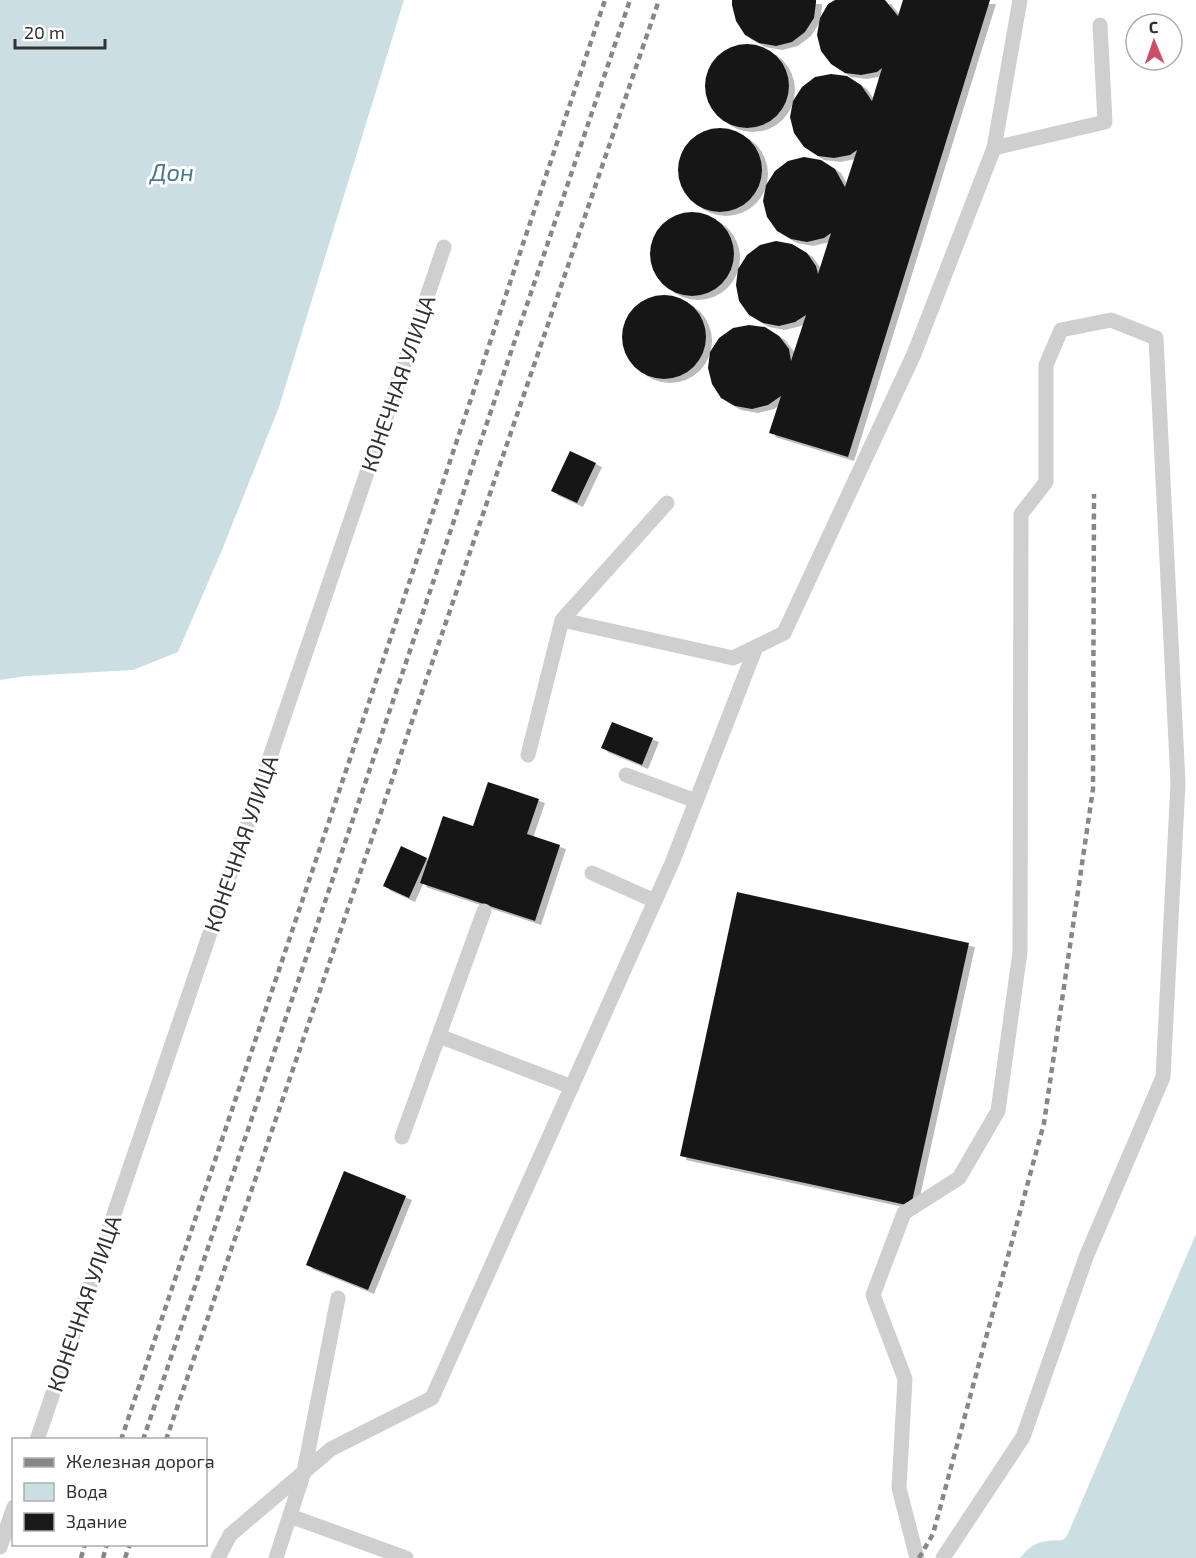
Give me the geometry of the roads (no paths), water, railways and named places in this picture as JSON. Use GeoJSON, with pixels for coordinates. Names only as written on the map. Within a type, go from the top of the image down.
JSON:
{"type":"FeatureCollection","features":[{"type":"Feature","properties":{"kind":"lane"},"geometry":{"type":"LineString","coordinates":[[562,620],[733,658],[784,633],[914,354],[994,148],[1020,0]]}},
{"type":"Feature","properties":{"kind":"lane"},"geometry":{"type":"LineString","coordinates":[[994,148],[1105,122],[1100,25]]}},
{"type":"Feature","properties":{"kind":"lane","name":"КОНЕЧНАЯ УЛИЦА"},"geometry":{"type":"LineString","coordinates":[[38,1438],[444,247]]}},
{"type":"Feature","properties":{"kind":"lane"},"geometry":{"type":"LineString","coordinates":[[917,1558],[899,1488],[905,1379],[873,1294],[904,1213],[959,1178],[998,1111],[1020,952],[1021,514],[1046,482],[1046,365],[1061,330],[1112,320],[1156,338],[1178,783],[1163,1077],[1086,1257],[1023,1437],[943,1558]]}},
{"type":"Feature","properties":{"kind":"lane"},"geometry":{"type":"LineString","coordinates":[[528,755],[562,620],[667,503]]}},
{"type":"Feature","properties":{"kind":"lane"},"geometry":{"type":"LineString","coordinates":[[218,1558],[230,1535],[331,1449],[432,1398],[655,901],[756,647]]}},
{"type":"Feature","properties":{"kind":"lane"},"geometry":{"type":"LineString","coordinates":[[626,775],[696,801]]}},
{"type":"Feature","properties":{"kind":"lane"},"geometry":{"type":"LineString","coordinates":[[592,873],[655,901]]}},
{"type":"Feature","properties":{"kind":"lane"},"geometry":{"type":"LineString","coordinates":[[402,1137],[484,911]]}},
{"type":"Feature","properties":{"kind":"lane"},"geometry":{"type":"LineString","coordinates":[[439,1036],[572,1087]]}},
{"type":"Feature","properties":{"kind":"lane"},"geometry":{"type":"LineString","coordinates":[[276,1558],[304,1472],[338,1298]]}},
{"type":"Feature","properties":{"kind":"lane"},"geometry":{"type":"LineString","coordinates":[[0,1547],[12,1513]]}},
{"type":"Feature","properties":{"kind":"lane"},"geometry":{"type":"LineString","coordinates":[[290,1516],[406,1558]]}},
{"type":"Feature","properties":{"kind":"water","name":"Дон"},"geometry":{"type":"Polygon","coordinates":[[[0,0],[404,0],[279,407],[222,550],[178,652],[133,670],[26,676],[0,680],[0,0]]]}},
{"type":"Feature","properties":{"kind":"water"},"geometry":{"type":"Polygon","coordinates":[[[1196,1234],[1196,1558],[1020,1558],[1034,1545],[1063,1540],[1067,1536],[1196,1234]]]}},
{"type":"Feature","properties":{"kind":"railway"},"geometry":{"type":"LineString","coordinates":[[122,1438],[605,0]]}},
{"type":"Feature","properties":{"kind":"railway"},"geometry":{"type":"LineString","coordinates":[[144,1438],[630,0]]}},
{"type":"Feature","properties":{"kind":"railway"},"geometry":{"type":"LineString","coordinates":[[167,1438],[659,0]]}},
{"type":"Feature","properties":{"kind":"railway"},"geometry":{"type":"LineString","coordinates":[[919,1558],[933,1534],[1044,1123],[1093,789],[1094,494]]}},
{"type":"Feature","properties":{"kind":"railway"},"geometry":{"type":"LineString","coordinates":[[81,1558],[84,1546]]}},
{"type":"Feature","properties":{"kind":"railway"},"geometry":{"type":"LineString","coordinates":[[103,1558],[106,1546]]}},
{"type":"Feature","properties":{"kind":"railway"},"geometry":{"type":"LineString","coordinates":[[125,1558],[129,1546]]}}]}
